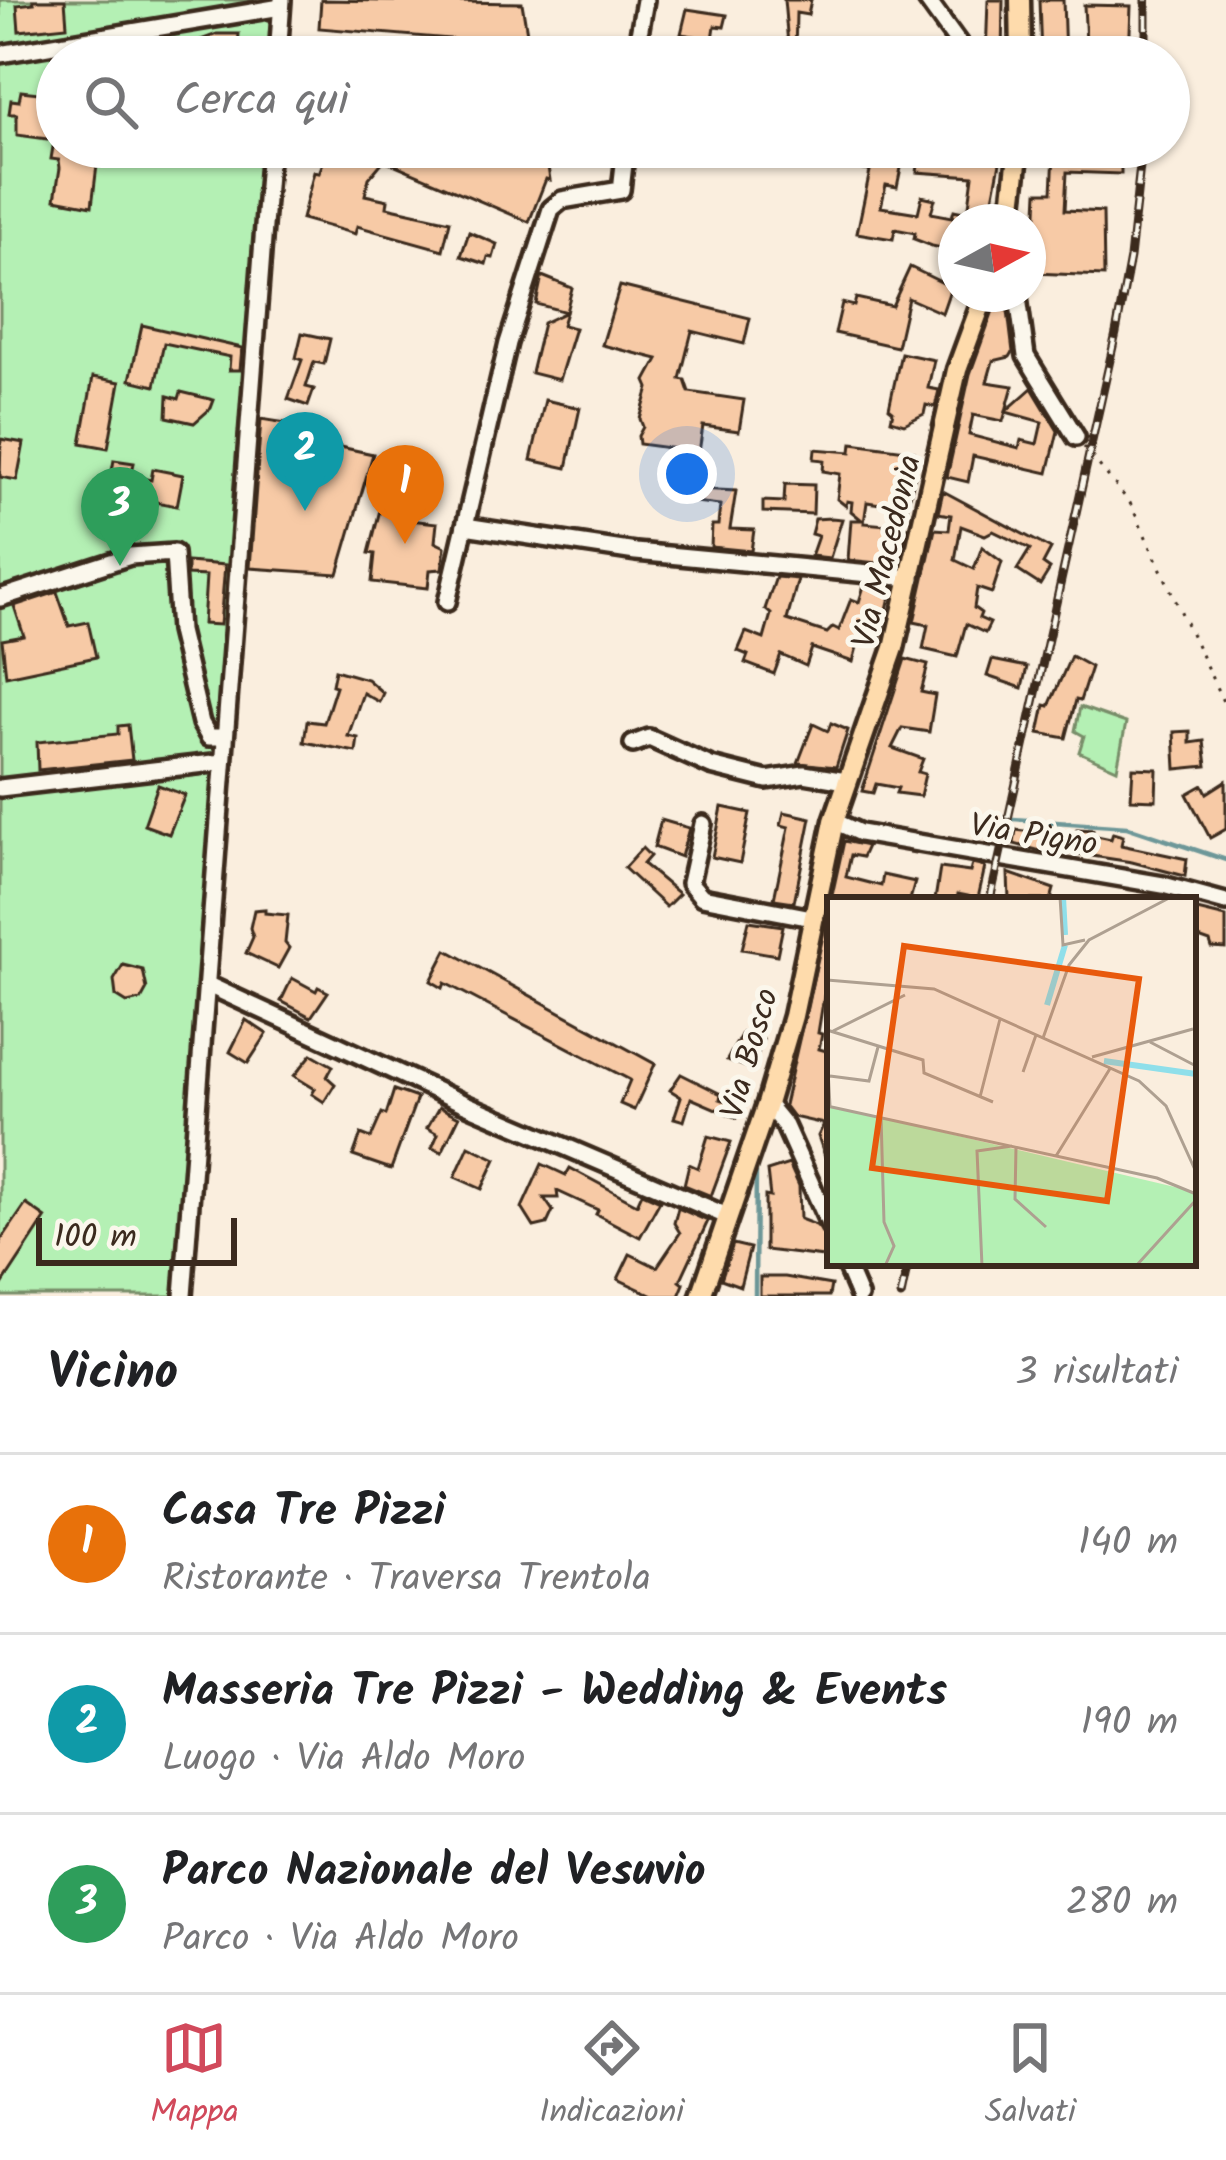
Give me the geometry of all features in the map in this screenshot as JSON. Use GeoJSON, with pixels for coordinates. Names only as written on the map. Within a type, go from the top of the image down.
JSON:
{"type":"FeatureCollection","features":[{"type":"Feature","properties":{"kind":"main road"},"geometry":{"type":"LineString","coordinates":[[1020,0],[1021,36]]}},
{"type":"Feature","properties":{"kind":"main road"},"geometry":{"type":"LineString","coordinates":[[1012,204],[1016,168]]}},
{"type":"Feature","properties":{"kind":"main road","name":"Via Macedonia"},"geometry":{"type":"LineString","coordinates":[[834,821],[880,691],[912,578],[957,370],[978,312]]}},
{"type":"Feature","properties":{"kind":"main road","name":"Via Bosco"},"geometry":{"type":"LineString","coordinates":[[701,1296],[793,1016],[834,821]]}},
{"type":"Feature","properties":{"kind":"street"},"geometry":{"type":"LineString","coordinates":[[639,36],[645,0]]}},
{"type":"Feature","properties":{"kind":"street"},"geometry":{"type":"LineString","coordinates":[[927,0],[953,36]]}},
{"type":"Feature","properties":{"kind":"street"},"geometry":{"type":"LineString","coordinates":[[100,36],[282,3],[280,36]]}},
{"type":"Feature","properties":{"kind":"street"},"geometry":{"type":"LineString","coordinates":[[0,54],[36,47]]}},
{"type":"Feature","properties":{"kind":"street"},"geometry":{"type":"LineString","coordinates":[[182,1296],[269,168]]}},
{"type":"Feature","properties":{"kind":"street"},"geometry":{"type":"LineString","coordinates":[[446,602],[508,343],[551,208],[562,200],[620,190],[623,168]]}},
{"type":"Feature","properties":{"kind":"street"},"geometry":{"type":"LineString","coordinates":[[1020,312],[1026,356],[1076,437]]}},
{"type":"Feature","properties":{"kind":"street"},"geometry":{"type":"LineString","coordinates":[[466,526],[589,546],[912,578]]}},
{"type":"Feature","properties":{"kind":"street"},"geometry":{"type":"LineString","coordinates":[[0,598],[112,561],[175,553],[179,631],[201,723],[209,737],[224,737]]}},
{"type":"Feature","properties":{"kind":"street"},"geometry":{"type":"LineString","coordinates":[[633,744],[649,738],[711,766],[767,780],[804,774],[846,781]]}},
{"type":"Feature","properties":{"kind":"street"},"geometry":{"type":"LineString","coordinates":[[0,788],[222,762]]}},
{"type":"Feature","properties":{"kind":"street","name":"Via Pigno"},"geometry":{"type":"LineString","coordinates":[[834,821],[860,833],[1162,885],[1226,902]]}},
{"type":"Feature","properties":{"kind":"street"},"geometry":{"type":"LineString","coordinates":[[703,824],[690,883],[702,897],[812,918]]}},
{"type":"Feature","properties":{"kind":"street"},"geometry":{"type":"LineString","coordinates":[[208,985],[463,1103],[727,1216]]}},
{"type":"Feature","properties":{"kind":"street"},"geometry":{"type":"LineString","coordinates":[[767,1104],[785,1126],[827,1219]]}},
{"type":"Feature","properties":{"kind":"street"},"geometry":{"type":"LineString","coordinates":[[846,1266],[859,1296]]}},
{"type":"Feature","properties":{"kind":"path"},"geometry":{"type":"LineString","coordinates":[[1076,437],[1130,503],[1226,707]]}},
{"type":"Feature","properties":{"kind":"green space"},"geometry":{"type":"Polygon","coordinates":[[[0,0],[286,0],[283,36],[36,36],[36,168],[274,168],[188,1296],[0,1296],[0,0]]]}},
{"type":"Feature","properties":{"kind":"green space"},"geometry":{"type":"Polygon","coordinates":[[[1080,707],[1126,723],[1117,769],[1079,752],[1084,736],[1075,731],[1080,707]]]}},
{"type":"Feature","properties":{"kind":"building"},"geometry":{"type":"Polygon","coordinates":[[[65,0],[67,26],[19,31],[17,5],[65,0]]]}},
{"type":"Feature","properties":{"kind":"building"},"geometry":{"type":"Polygon","coordinates":[[[321,0],[522,3],[528,36],[415,36],[319,28],[321,0]]]}},
{"type":"Feature","properties":{"kind":"building"},"geometry":{"type":"Polygon","coordinates":[[[784,0],[811,0],[808,15],[796,13],[795,36],[787,36],[784,0]]]}},
{"type":"Feature","properties":{"kind":"building"},"geometry":{"type":"Polygon","coordinates":[[[988,0],[1003,0],[1002,36],[987,36],[988,0]]]}},
{"type":"Feature","properties":{"kind":"building"},"geometry":{"type":"Polygon","coordinates":[[[1039,0],[1063,0],[1064,36],[1040,36],[1039,0]]]}},
{"type":"Feature","properties":{"kind":"building"},"geometry":{"type":"Polygon","coordinates":[[[1084,5],[1131,6],[1130,36],[1086,36],[1084,5]]]}},
{"type":"Feature","properties":{"kind":"building"},"geometry":{"type":"Polygon","coordinates":[[[687,9],[727,15],[724,27],[715,26],[713,36],[681,34],[687,9]]]}},
{"type":"Feature","properties":{"kind":"building"},"geometry":{"type":"Polygon","coordinates":[[[21,91],[36,93],[36,138],[17,135],[17,114],[9,114],[11,100],[19,101],[21,91]]]}},
{"type":"Feature","properties":{"kind":"building"},"geometry":{"type":"Polygon","coordinates":[[[60,168],[97,168],[92,206],[55,199],[60,168]]]}},
{"type":"Feature","properties":{"kind":"building"},"geometry":{"type":"Polygon","coordinates":[[[321,168],[377,168],[365,195],[388,200],[387,207],[450,221],[443,250],[357,226],[355,234],[302,219],[314,172],[321,168]]]}},
{"type":"Feature","properties":{"kind":"building"},"geometry":{"type":"Polygon","coordinates":[[[403,168],[548,168],[550,180],[546,179],[529,222],[403,168]]]}},
{"type":"Feature","properties":{"kind":"building"},"geometry":{"type":"Polygon","coordinates":[[[864,168],[901,168],[897,187],[886,185],[881,207],[918,213],[922,196],[935,199],[931,213],[938,214],[938,247],[914,239],[915,233],[895,229],[893,239],[857,233],[870,171],[864,168]]]}},
{"type":"Feature","properties":{"kind":"building"},"geometry":{"type":"Polygon","coordinates":[[[918,168],[999,168],[992,204],[969,204],[973,176],[917,172],[918,168]]]}},
{"type":"Feature","properties":{"kind":"building"},"geometry":{"type":"Polygon","coordinates":[[[1053,168],[1121,168],[1121,174],[1067,172],[1065,210],[1103,212],[1104,276],[1046,274],[1046,204],[1037,204],[1038,192],[1052,192],[1053,168]]]}},
{"type":"Feature","properties":{"kind":"building"},"geometry":{"type":"Polygon","coordinates":[[[469,232],[497,244],[486,264],[461,256],[469,232]]]}},
{"type":"Feature","properties":{"kind":"building"},"geometry":{"type":"Polygon","coordinates":[[[910,267],[938,281],[938,311],[908,298],[897,347],[835,333],[842,303],[854,306],[856,298],[892,306],[910,267]]]}},
{"type":"Feature","properties":{"kind":"building"},"geometry":{"type":"Polygon","coordinates":[[[542,276],[572,288],[566,312],[536,304],[542,276]]]}},
{"type":"Feature","properties":{"kind":"building"},"geometry":{"type":"Polygon","coordinates":[[[620,286],[750,318],[744,344],[692,331],[680,379],[689,392],[744,400],[739,431],[703,426],[699,452],[639,444],[649,388],[646,381],[658,359],[602,345],[620,286]]]}},
{"type":"Feature","properties":{"kind":"building"},"geometry":{"type":"Polygon","coordinates":[[[566,312],[562,325],[575,328],[559,380],[531,373],[543,323],[566,312]]]}},
{"type":"Feature","properties":{"kind":"building"},"geometry":{"type":"Polygon","coordinates":[[[992,312],[1008,312],[1013,352],[993,361],[987,382],[1013,386],[1006,411],[1032,388],[1058,431],[1048,473],[973,456],[968,482],[947,477],[970,374],[992,312]],[[1006,412],[1003,421],[973,415],[969,435],[1019,448],[1021,440],[1037,444],[1042,422],[1006,412]]]}},
{"type":"Feature","properties":{"kind":"building"},"geometry":{"type":"Polygon","coordinates":[[[142,325],[242,348],[240,370],[229,370],[230,357],[164,343],[155,386],[130,380],[142,325]]]}},
{"type":"Feature","properties":{"kind":"building"},"geometry":{"type":"Polygon","coordinates":[[[302,333],[330,339],[324,364],[314,362],[306,387],[314,389],[308,406],[288,399],[302,360],[296,358],[302,333]]]}},
{"type":"Feature","properties":{"kind":"building"},"geometry":{"type":"Polygon","coordinates":[[[901,353],[934,360],[928,388],[939,390],[935,407],[926,405],[924,414],[904,424],[891,420],[889,408],[901,353]]]}},
{"type":"Feature","properties":{"kind":"building"},"geometry":{"type":"Polygon","coordinates":[[[93,377],[120,382],[108,448],[81,443],[93,377]]]}},
{"type":"Feature","properties":{"kind":"building"},"geometry":{"type":"Polygon","coordinates":[[[181,392],[214,400],[211,408],[194,423],[167,417],[168,396],[179,399],[181,392]]]}},
{"type":"Feature","properties":{"kind":"building"},"geometry":{"type":"Polygon","coordinates":[[[545,400],[580,408],[567,468],[531,460],[545,400]]]}},
{"type":"Feature","properties":{"kind":"building"},"geometry":{"type":"Polygon","coordinates":[[[261,419],[323,429],[321,443],[373,454],[338,574],[250,568],[261,419]]]}},
{"type":"Feature","properties":{"kind":"building"},"geometry":{"type":"Polygon","coordinates":[[[1,439],[24,443],[17,480],[0,477],[1,439]]]}},
{"type":"Feature","properties":{"kind":"building"},"geometry":{"type":"Polygon","coordinates":[[[852,443],[914,451],[911,470],[901,468],[915,476],[907,508],[867,502],[864,523],[908,527],[898,565],[848,560],[851,520],[862,520],[851,511],[852,502],[847,501],[846,506],[837,499],[840,474],[823,471],[824,460],[814,459],[815,449],[851,452],[852,443]]]}},
{"type":"Feature","properties":{"kind":"building"},"geometry":{"type":"Polygon","coordinates":[[[114,460],[134,463],[131,476],[151,480],[153,469],[183,475],[177,506],[108,493],[114,460]]]}},
{"type":"Feature","properties":{"kind":"building"},"geometry":{"type":"Polygon","coordinates":[[[785,484],[814,485],[813,514],[763,512],[763,501],[784,502],[785,484]]]}},
{"type":"Feature","properties":{"kind":"building"},"geometry":{"type":"Polygon","coordinates":[[[697,489],[736,491],[730,529],[754,530],[751,551],[711,547],[712,525],[718,525],[720,505],[695,502],[697,489]]]}},
{"type":"Feature","properties":{"kind":"building"},"geometry":{"type":"Polygon","coordinates":[[[943,491],[1051,549],[1043,564],[1050,569],[1040,585],[1017,570],[1030,549],[993,531],[985,535],[961,526],[955,560],[974,569],[982,547],[1002,562],[992,593],[977,588],[974,608],[981,613],[979,618],[990,623],[985,633],[966,624],[957,657],[923,649],[928,625],[914,622],[935,529],[949,530],[951,515],[938,513],[943,491]]]}},
{"type":"Feature","properties":{"kind":"building"},"geometry":{"type":"Polygon","coordinates":[[[382,502],[402,504],[400,519],[437,523],[435,542],[445,547],[442,569],[430,570],[428,588],[372,582],[375,554],[369,553],[382,502]]]}},
{"type":"Feature","properties":{"kind":"building"},"geometry":{"type":"Polygon","coordinates":[[[815,519],[842,519],[830,558],[811,556],[818,536],[811,534],[815,519]]]}},
{"type":"Feature","properties":{"kind":"building"},"geometry":{"type":"Polygon","coordinates":[[[187,562],[225,565],[220,625],[203,624],[206,576],[187,575],[187,562]]]}},
{"type":"Feature","properties":{"kind":"building"},"geometry":{"type":"Polygon","coordinates":[[[776,577],[798,579],[787,620],[827,633],[833,627],[839,630],[851,599],[859,602],[864,586],[892,588],[879,644],[859,639],[853,662],[812,648],[806,666],[781,655],[774,674],[745,663],[748,655],[738,651],[746,632],[764,639],[771,614],[765,609],[776,577]]]}},
{"type":"Feature","properties":{"kind":"building"},"geometry":{"type":"Polygon","coordinates":[[[57,592],[69,626],[88,622],[96,657],[6,676],[2,640],[24,636],[14,606],[57,592]]]}},
{"type":"Feature","properties":{"kind":"building"},"geometry":{"type":"Polygon","coordinates":[[[1071,656],[1091,667],[1066,738],[1039,733],[1045,705],[1049,706],[1071,656]]]}},
{"type":"Feature","properties":{"kind":"building"},"geometry":{"type":"Polygon","coordinates":[[[905,659],[928,665],[921,692],[935,695],[929,732],[902,728],[892,748],[923,759],[918,772],[925,774],[920,796],[876,784],[873,793],[862,791],[905,659]]]}},
{"type":"Feature","properties":{"kind":"building"},"geometry":{"type":"Polygon","coordinates":[[[992,660],[1027,667],[1022,688],[987,676],[992,660]]]}},
{"type":"Feature","properties":{"kind":"building"},"geometry":{"type":"Polygon","coordinates":[[[335,670],[367,679],[383,693],[379,702],[363,693],[348,736],[358,738],[356,752],[304,742],[307,721],[324,723],[336,686],[332,685],[335,670]]]}},
{"type":"Feature","properties":{"kind":"building"},"geometry":{"type":"Polygon","coordinates":[[[831,723],[848,730],[836,767],[798,763],[813,724],[828,731],[831,723]]]}},
{"type":"Feature","properties":{"kind":"building"},"geometry":{"type":"Polygon","coordinates":[[[128,725],[132,760],[38,770],[37,742],[118,734],[118,726],[128,725]]]}},
{"type":"Feature","properties":{"kind":"building"},"geometry":{"type":"Polygon","coordinates":[[[1190,731],[1190,743],[1204,741],[1207,766],[1176,769],[1174,732],[1190,731]]]}},
{"type":"Feature","properties":{"kind":"building"},"geometry":{"type":"Polygon","coordinates":[[[1133,768],[1157,769],[1156,800],[1131,799],[1133,768]]]}},
{"type":"Feature","properties":{"kind":"building"},"geometry":{"type":"Polygon","coordinates":[[[1226,781],[1226,829],[1210,838],[1187,794],[1203,785],[1207,793],[1226,781]]]}},
{"type":"Feature","properties":{"kind":"building"},"geometry":{"type":"Polygon","coordinates":[[[158,785],[185,795],[169,834],[144,825],[158,785]]]}},
{"type":"Feature","properties":{"kind":"building"},"geometry":{"type":"Polygon","coordinates":[[[722,807],[750,813],[740,863],[712,857],[722,807]]]}},
{"type":"Feature","properties":{"kind":"building"},"geometry":{"type":"Polygon","coordinates":[[[784,812],[811,818],[794,902],[774,899],[789,827],[781,825],[784,812]]]}},
{"type":"Feature","properties":{"kind":"building"},"geometry":{"type":"Polygon","coordinates":[[[661,820],[689,828],[681,857],[654,847],[661,820]]]}},
{"type":"Feature","properties":{"kind":"building"},"geometry":{"type":"Polygon","coordinates":[[[1077,829],[1111,839],[1113,833],[1123,836],[1121,845],[1187,859],[1185,876],[1132,862],[1052,850],[1052,854],[1014,844],[1016,830],[1077,838],[1077,829]]]}},
{"type":"Feature","properties":{"kind":"building"},"geometry":{"type":"Polygon","coordinates":[[[844,841],[867,846],[862,857],[851,855],[846,877],[881,886],[883,875],[915,882],[911,897],[832,897],[844,841]]]}},
{"type":"Feature","properties":{"kind":"building"},"geometry":{"type":"Polygon","coordinates":[[[642,848],[650,856],[643,864],[679,894],[666,907],[624,868],[642,848]]]}},
{"type":"Feature","properties":{"kind":"building"},"geometry":{"type":"Polygon","coordinates":[[[972,864],[985,867],[978,897],[935,897],[940,868],[970,872],[972,864]]]}},
{"type":"Feature","properties":{"kind":"building"},"geometry":{"type":"Polygon","coordinates":[[[1008,873],[1054,889],[1052,897],[1009,897],[1008,873]]]}},
{"type":"Feature","properties":{"kind":"building"},"geometry":{"type":"Polygon","coordinates":[[[265,909],[265,913],[288,915],[285,943],[289,948],[278,968],[246,953],[253,937],[254,910],[265,909]]]}},
{"type":"Feature","properties":{"kind":"building"},"geometry":{"type":"Polygon","coordinates":[[[1196,910],[1226,917],[1226,949],[1212,948],[1210,942],[1196,937],[1196,910]]]}},
{"type":"Feature","properties":{"kind":"building"},"geometry":{"type":"Polygon","coordinates":[[[827,919],[827,996],[818,1033],[822,1034],[819,1049],[827,1051],[827,1162],[818,1136],[824,1124],[793,1117],[784,1105],[827,919]]]}},
{"type":"Feature","properties":{"kind":"building"},"geometry":{"type":"Polygon","coordinates":[[[749,921],[783,926],[777,955],[742,949],[749,921]]]}},
{"type":"Feature","properties":{"kind":"building"},"geometry":{"type":"Polygon","coordinates":[[[447,950],[655,1064],[634,1110],[620,1104],[630,1080],[445,983],[443,988],[431,981],[447,950]]]}},
{"type":"Feature","properties":{"kind":"building"},"geometry":{"type":"Polygon","coordinates":[[[123,965],[143,970],[147,989],[141,1000],[127,1003],[116,996],[114,980],[123,965]]]}},
{"type":"Feature","properties":{"kind":"building"},"geometry":{"type":"Polygon","coordinates":[[[292,978],[328,992],[311,1017],[281,1001],[292,978]]]}},
{"type":"Feature","properties":{"kind":"building"},"geometry":{"type":"Polygon","coordinates":[[[246,1020],[267,1034],[248,1063],[230,1052],[246,1020]]]}},
{"type":"Feature","properties":{"kind":"building"},"geometry":{"type":"Polygon","coordinates":[[[742,1033],[763,1040],[752,1069],[727,1060],[742,1033]]]}},
{"type":"Feature","properties":{"kind":"building"},"geometry":{"type":"Polygon","coordinates":[[[312,1054],[333,1066],[327,1077],[335,1084],[324,1102],[312,1094],[315,1089],[294,1076],[312,1054]]]}},
{"type":"Feature","properties":{"kind":"building"},"geometry":{"type":"Polygon","coordinates":[[[681,1074],[721,1094],[720,1099],[742,1106],[737,1118],[691,1098],[684,1121],[674,1118],[681,1097],[670,1090],[681,1074]]]}},
{"type":"Feature","properties":{"kind":"building"},"geometry":{"type":"Polygon","coordinates":[[[394,1090],[417,1098],[391,1169],[353,1156],[361,1134],[371,1138],[382,1113],[386,1115],[394,1090]]]}},
{"type":"Feature","properties":{"kind":"building"},"geometry":{"type":"Polygon","coordinates":[[[439,1107],[459,1117],[442,1152],[432,1148],[438,1134],[427,1128],[439,1107]]]}},
{"type":"Feature","properties":{"kind":"building"},"geometry":{"type":"Polygon","coordinates":[[[708,1136],[731,1142],[711,1196],[684,1185],[689,1164],[698,1168],[708,1136]]]}},
{"type":"Feature","properties":{"kind":"building"},"geometry":{"type":"Polygon","coordinates":[[[469,1146],[496,1159],[482,1189],[455,1177],[469,1146]]]}},
{"type":"Feature","properties":{"kind":"building"},"geometry":{"type":"Polygon","coordinates":[[[542,1164],[566,1175],[570,1168],[637,1204],[642,1193],[660,1201],[640,1237],[557,1191],[558,1198],[544,1198],[553,1211],[547,1224],[534,1227],[522,1208],[542,1164]]]}},
{"type":"Feature","properties":{"kind":"building"},"geometry":{"type":"Polygon","coordinates":[[[789,1164],[799,1186],[800,1219],[827,1236],[824,1257],[765,1250],[765,1196],[770,1197],[767,1171],[789,1164]]]}},
{"type":"Feature","properties":{"kind":"building"},"geometry":{"type":"Polygon","coordinates":[[[26,1204],[46,1218],[0,1288],[0,1242],[26,1204]]]}},
{"type":"Feature","properties":{"kind":"building"},"geometry":{"type":"Polygon","coordinates":[[[678,1208],[708,1221],[680,1281],[684,1284],[679,1296],[654,1296],[618,1279],[630,1254],[657,1267],[680,1233],[674,1223],[678,1208]]]}},
{"type":"Feature","properties":{"kind":"building"},"geometry":{"type":"Polygon","coordinates":[[[733,1244],[750,1248],[740,1286],[721,1279],[733,1244]]]}},
{"type":"Feature","properties":{"kind":"building"},"geometry":{"type":"Polygon","coordinates":[[[760,1277],[831,1285],[829,1296],[760,1296],[760,1277]]]}},
{"type":"Feature","properties":{"kind":"waterway"},"geometry":{"type":"LineString","coordinates":[[1013,819],[1127,827],[1226,860]]}},
{"type":"Feature","properties":{"kind":"waterway"},"geometry":{"type":"LineString","coordinates":[[755,1296],[756,1162]]}},
{"type":"Feature","properties":{"kind":"railway"},"geometry":{"type":"LineString","coordinates":[[1146,0],[1146,36]]}},
{"type":"Feature","properties":{"kind":"railway"},"geometry":{"type":"LineString","coordinates":[[991,897],[1116,333],[1140,168]]}},
{"type":"Feature","properties":{"kind":"railway"},"geometry":{"type":"LineString","coordinates":[[901,1296],[907,1266]]}},
{"type":"Feature","properties":{"kind":"place","name":"Masseria Tre Pizzi - Wedding & Events"},"geometry":{"type":"Point","coordinates":[305,511]}},
{"type":"Feature","properties":{"kind":"place","name":"Casa Tre Pizzi"},"geometry":{"type":"Point","coordinates":[405,544]}},
{"type":"Feature","properties":{"kind":"place","name":"Parco Nazionale del Vesuvio"},"geometry":{"type":"Point","coordinates":[120,566]}}]}
